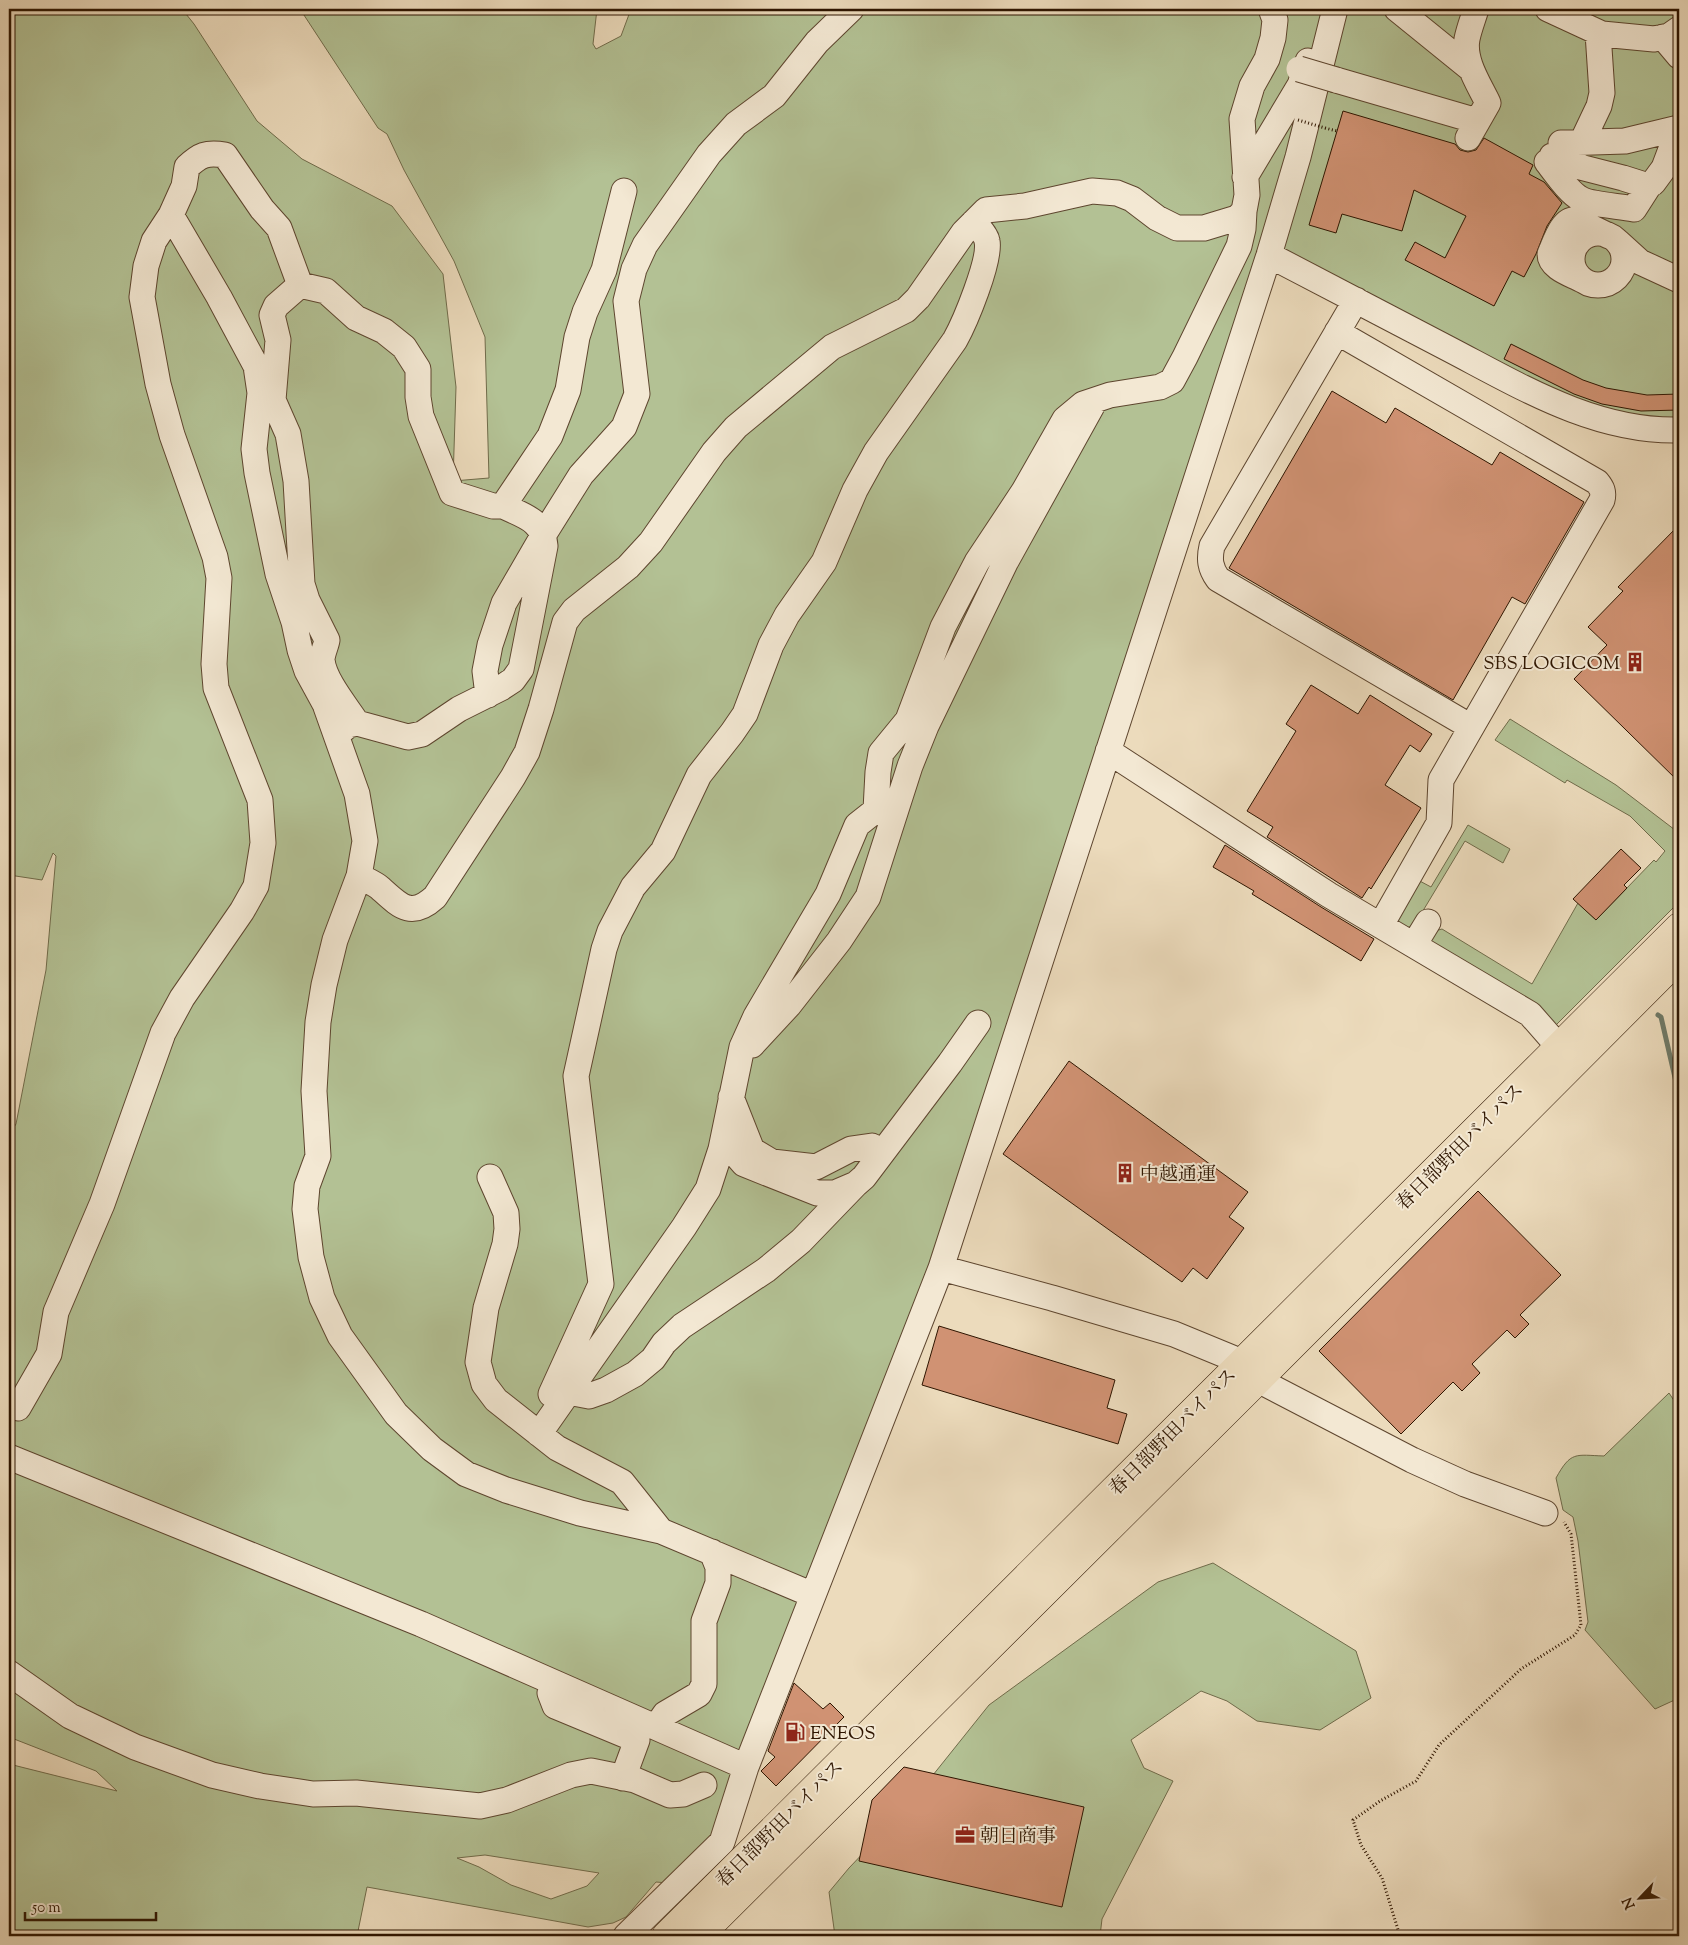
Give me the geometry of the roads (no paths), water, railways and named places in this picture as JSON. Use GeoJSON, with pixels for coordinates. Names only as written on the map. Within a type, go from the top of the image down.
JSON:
{"type":"FeatureCollection","features":[{"type":"Feature","properties":{"kind":"highway","name":"春日部野田バイパス"},"geometry":{"type":"LineString","coordinates":[[699,1936],[1250,1371],[1559,1047],[1679,926]]}},
{"type":"Feature","properties":{"kind":"highway","name":"春日部野田バイパス"},"geometry":{"type":"LineString","coordinates":[[666,1936],[1679,958]]}},
{"type":"Feature","properties":{"kind":"street"},"geometry":{"type":"LineString","coordinates":[[488,695],[485,672],[490,645],[504,603],[581,475],[624,426],[638,394],[626,302],[634,269],[645,245],[709,154],[736,124],[774,96],[817,42],[851,9]]}},
{"type":"Feature","properties":{"kind":"street"},"geometry":{"type":"LineString","coordinates":[[539,1434],[578,1361],[684,1227],[708,1189],[723,1140],[742,1047],[756,1016],[828,894],[857,825],[876,810],[881,752],[908,720],[943,628],[977,562],[1024,491],[1065,419],[1083,404],[1110,395],[1160,387],[1172,381],[1185,357],[1239,246],[1247,195],[1242,119],[1252,86],[1267,59],[1273,38],[1275,20],[1272,9]]}},
{"type":"Feature","properties":{"kind":"street"},"geometry":{"type":"LineString","coordinates":[[1245,177],[1300,86],[1309,58],[1318,9]]}},
{"type":"Feature","properties":{"kind":"street"},"geometry":{"type":"LineString","coordinates":[[626,1936],[722,1842],[746,1767],[941,1268],[1269,256],[1298,157],[1335,9]]}},
{"type":"Feature","properties":{"kind":"street"},"geometry":{"type":"LineString","coordinates":[[1397,9],[1471,69]]}},
{"type":"Feature","properties":{"kind":"street"},"geometry":{"type":"LineString","coordinates":[[1267,59],[1336,80],[1472,130],[1488,103],[1469,63],[1467,41],[1476,9]]}},
{"type":"Feature","properties":{"kind":"street"},"geometry":{"type":"LineString","coordinates":[[1555,11],[1598,33],[1674,41]]}},
{"type":"Feature","properties":{"kind":"street"},"geometry":{"type":"LineString","coordinates":[[1560,151],[1599,106],[1602,92],[1598,33]]}},
{"type":"Feature","properties":{"kind":"street"},"geometry":{"type":"LineString","coordinates":[[1560,151],[1625,141],[1679,128]]}},
{"type":"Feature","properties":{"kind":"street"},"geometry":{"type":"LineString","coordinates":[[1560,151],[1580,167],[1623,178],[1644,186],[1653,183],[1664,168],[1679,128]]}},
{"type":"Feature","properties":{"kind":"street"},"geometry":{"type":"LineString","coordinates":[[9,1405],[18,1408],[49,1354],[56,1312],[102,1204],[163,1034],[182,998],[242,911],[256,886],[264,842],[260,800],[216,688],[214,664],[219,578],[215,557],[172,435],[158,384],[142,297],[146,266],[154,241],[171,215],[184,186],[187,167],[197,157],[211,153],[224,155],[262,209],[280,228],[300,285]]}},
{"type":"Feature","properties":{"kind":"street"},"geometry":{"type":"LineString","coordinates":[[503,506],[550,436],[568,390],[577,337],[585,312],[604,270],[624,191]]}},
{"type":"Feature","properties":{"kind":"street"},"geometry":{"type":"LineString","coordinates":[[359,876],[378,887],[395,903],[406,908],[416,909],[434,898],[514,777],[527,752],[565,622],[574,610],[628,567],[651,542],[714,452],[736,427],[832,346],[906,310],[918,298],[964,232],[986,210],[1025,206],[1092,191],[1117,193],[1132,199],[1157,218],[1177,228],[1204,228],[1237,218],[1244,211]]}},
{"type":"Feature","properties":{"kind":"street"},"geometry":{"type":"LineString","coordinates":[[171,215],[219,297],[256,366],[260,393],[254,449],[260,491],[278,574],[294,622],[307,671],[325,704],[349,729],[408,737],[422,734],[459,709],[513,680],[521,669],[545,546],[544,534],[533,521],[503,506],[493,506],[452,493],[421,416],[418,397],[418,370],[404,347],[384,331],[356,318],[326,290],[300,285]]}},
{"type":"Feature","properties":{"kind":"street"},"geometry":{"type":"LineString","coordinates":[[578,1361],[601,1284],[576,1076],[604,949],[610,931],[633,887],[663,851],[699,776],[745,714],[771,645],[786,615],[824,562],[855,490],[876,452],[966,322],[988,251],[987,238],[974,222]]}},
{"type":"Feature","properties":{"kind":"street"},"geometry":{"type":"LineString","coordinates":[[1648,266],[1639,265],[1633,267],[1607,284],[1598,286],[1582,280],[1573,266],[1572,257],[1574,249],[1586,236],[1594,233],[1603,234],[1614,239],[1648,266],[1679,280]]}},
{"type":"Feature","properties":{"kind":"street"},"geometry":{"type":"LineString","coordinates":[[1614,239],[1622,249],[1624,258],[1623,266],[1614,280]]}},
{"type":"Feature","properties":{"kind":"street"},"geometry":{"type":"LineString","coordinates":[[1269,256],[1571,410],[1629,426],[1656,430],[1679,430]]}},
{"type":"Feature","properties":{"kind":"street"},"geometry":{"type":"LineString","coordinates":[[300,285],[276,306],[272,315],[278,340],[273,400],[288,434],[296,481],[302,584],[307,600],[328,640],[322,658],[325,671],[349,729],[364,841],[359,876],[335,940],[324,985],[318,1022],[314,1091],[318,1156],[307,1186],[305,1209],[311,1257],[322,1298],[340,1336],[396,1414],[432,1449],[466,1474],[506,1490],[580,1514],[661,1531],[813,1595]]}},
{"type":"Feature","properties":{"kind":"street"},"geometry":{"type":"LineString","coordinates":[[1356,300],[1212,546],[1209,557],[1212,571],[1218,578],[1470,727]]}},
{"type":"Feature","properties":{"kind":"street"},"geometry":{"type":"LineString","coordinates":[[1337,332],[1597,482],[1604,494],[1441,780],[1439,823],[1381,925]]}},
{"type":"Feature","properties":{"kind":"street"},"geometry":{"type":"LineString","coordinates":[[739,1060],[800,990],[839,941],[868,897],[910,766],[926,726],[1005,563],[1095,400]]}},
{"type":"Feature","properties":{"kind":"street"},"geometry":{"type":"LineString","coordinates":[[1108,751],[1329,895],[1530,1014],[1559,1047]]}},
{"type":"Feature","properties":{"kind":"street"},"geometry":{"type":"LineString","coordinates":[[1414,945],[1428,922]]}},
{"type":"Feature","properties":{"kind":"street"},"geometry":{"type":"LineString","coordinates":[[560,1393],[589,1396],[606,1390],[635,1374],[653,1359],[664,1343],[682,1326],[766,1270],[801,1241],[864,1177],[978,1023]]}},
{"type":"Feature","properties":{"kind":"street"},"geometry":{"type":"LineString","coordinates":[[731,1098],[752,1150],[772,1162],[816,1168],[851,1149],[872,1146],[876,1148],[878,1158]]}},
{"type":"Feature","properties":{"kind":"street"},"geometry":{"type":"LineString","coordinates":[[723,1140],[744,1164],[817,1193],[835,1193],[856,1184]]}},
{"type":"Feature","properties":{"kind":"street"},"geometry":{"type":"LineString","coordinates":[[490,1177],[506,1213],[507,1229],[505,1244],[486,1308],[478,1362],[484,1384],[496,1400],[557,1448],[622,1482],[661,1531]]}},
{"type":"Feature","properties":{"kind":"street"},"geometry":{"type":"LineString","coordinates":[[941,1268],[1174,1334],[1250,1371],[1412,1460],[1465,1484],[1546,1513]]}},
{"type":"Feature","properties":{"kind":"street"},"geometry":{"type":"LineString","coordinates":[[9,1457],[350,1594],[746,1767]]}},
{"type":"Feature","properties":{"kind":"street"},"geometry":{"type":"LineString","coordinates":[[656,1727],[665,1714],[700,1694],[704,1684],[704,1620],[718,1583],[718,1567],[712,1552]]}},
{"type":"Feature","properties":{"kind":"street"},"geometry":{"type":"LineString","coordinates":[[9,1673],[70,1716],[135,1747],[212,1775],[260,1786],[313,1794],[356,1793],[480,1806],[507,1800],[577,1774],[591,1771],[635,1780],[670,1795],[684,1794],[704,1785]]}},
{"type":"Feature","properties":{"kind":"street"},"geometry":{"type":"LineString","coordinates":[[553,1682],[550,1693],[555,1706],[637,1740],[623,1778]]}},
{"type":"Feature","properties":{"kind":"waterway"},"geometry":{"type":"LineString","coordinates":[[1658,1015],[1661,1017],[1679,1095]]}},
{"type":"Feature","properties":{"kind":"place","name":"SBS LOGICOM"},"geometry":{"type":"Point","coordinates":[1635,662]}},
{"type":"Feature","properties":{"kind":"place","name":"中越通運"},"geometry":{"type":"Point","coordinates":[1125,1173]}},
{"type":"Feature","properties":{"kind":"place","name":"ENEOS"},"geometry":{"type":"Point","coordinates":[795,1732]}},
{"type":"Feature","properties":{"kind":"place","name":"朝日商事"},"geometry":{"type":"Point","coordinates":[965,1835]}}]}
